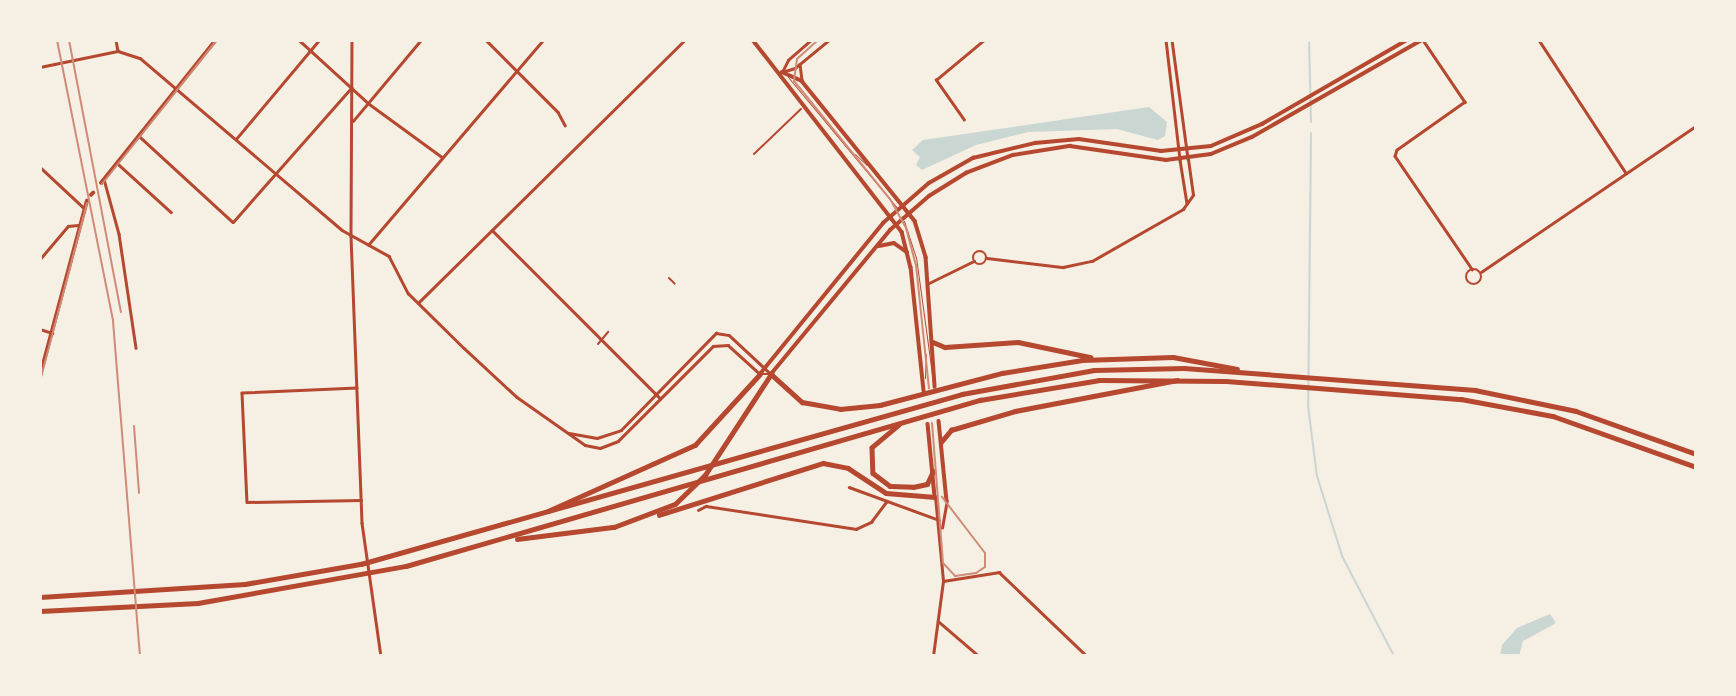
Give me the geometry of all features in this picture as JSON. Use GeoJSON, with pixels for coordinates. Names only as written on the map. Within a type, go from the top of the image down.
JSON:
{"type":"FeatureCollection","features":[{"type":"Feature","properties":{"kind":"highway"},"geometry":{"type":"LineString","coordinates":[[933,342],[945,347],[1017,342],[1101,359]]}},
{"type":"Feature","properties":{"kind":"highway"},"geometry":{"type":"LineString","coordinates":[[652,515],[682,499],[705,475],[771,374],[795,398],[820,408],[861,408],[1022,369],[1101,359],[1181,358],[1251,372]]}},
{"type":"Feature","properties":{"kind":"highway"},"geometry":{"type":"LineString","coordinates":[[40,597],[152,594],[245,584],[361,564],[536,517],[943,399],[1024,380],[1094,370],[1262,372],[1359,378],[1502,394],[1638,431],[1696,454]]}},
{"type":"Feature","properties":{"kind":"highway"},"geometry":{"type":"LineString","coordinates":[[536,517],[695,445],[760,374]]}},
{"type":"Feature","properties":{"kind":"highway"},"geometry":{"type":"LineString","coordinates":[[941,442],[951,430],[1016,411],[1181,379]]}},
{"type":"Feature","properties":{"kind":"highway"},"geometry":{"type":"LineString","coordinates":[[40,611],[152,607],[247,596],[362,575],[506,540],[944,410],[1058,385],[1181,379],[1359,389],[1515,407],[1634,442],[1696,467]]}},
{"type":"Feature","properties":{"kind":"highway"},"geometry":{"type":"LineString","coordinates":[[905,421],[874,445],[870,458],[873,473],[890,486],[913,487],[928,484],[933,471]]}},
{"type":"Feature","properties":{"kind":"highway"},"geometry":{"type":"LineString","coordinates":[[506,540],[601,529],[823,463],[848,468],[887,493],[935,496]]}},
{"type":"Feature","properties":{"kind":"main road"},"geometry":{"type":"LineString","coordinates":[[103,181],[216,40]]}},
{"type":"Feature","properties":{"kind":"main road"},"geometry":{"type":"LineString","coordinates":[[753,40],[782,72],[897,223],[908,253],[924,390]]}},
{"type":"Feature","properties":{"kind":"main road"},"geometry":{"type":"LineString","coordinates":[[760,374],[897,208],[973,158],[1035,143],[1096,140],[1187,150],[1262,124],[1360,70],[1407,40]]}},
{"type":"Feature","properties":{"kind":"main road"},"geometry":{"type":"LineString","coordinates":[[771,374],[897,223],[966,173],[1027,153],[1080,146],[1180,160],[1221,151],[1360,77],[1422,40]]}},
{"type":"Feature","properties":{"kind":"main road"},"geometry":{"type":"LineString","coordinates":[[782,72],[802,81],[909,212],[923,243],[929,283],[935,387]]}},
{"type":"Feature","properties":{"kind":"main road"},"geometry":{"type":"LineString","coordinates":[[40,376],[78,225],[87,201]]}},
{"type":"Feature","properties":{"kind":"main road"},"geometry":{"type":"LineString","coordinates":[[877,247],[894,243],[908,253]]}},
{"type":"Feature","properties":{"kind":"main road"},"geometry":{"type":"LineString","coordinates":[[940,421],[947,501]]}},
{"type":"Feature","properties":{"kind":"main road"},"geometry":{"type":"LineString","coordinates":[[928,424],[935,496]]}},
{"type":"Feature","properties":{"kind":"street"},"geometry":{"type":"LineString","coordinates":[[116,40],[118,51]]}},
{"type":"Feature","properties":{"kind":"street"},"geometry":{"type":"LineString","coordinates":[[299,40],[368,103],[442,157]]}},
{"type":"Feature","properties":{"kind":"street"},"geometry":{"type":"LineString","coordinates":[[236,139],[319,40]]}},
{"type":"Feature","properties":{"kind":"street"},"geometry":{"type":"LineString","coordinates":[[352,40],[351,236],[361,500],[381,656]]}},
{"type":"Feature","properties":{"kind":"street"},"geometry":{"type":"LineString","coordinates":[[353,121],[421,40]]}},
{"type":"Feature","properties":{"kind":"street"},"geometry":{"type":"LineString","coordinates":[[486,40],[558,112],[565,125]]}},
{"type":"Feature","properties":{"kind":"street"},"geometry":{"type":"LineString","coordinates":[[368,245],[514,69],[543,40]]}},
{"type":"Feature","properties":{"kind":"street"},"geometry":{"type":"LineString","coordinates":[[418,303],[685,40]]}},
{"type":"Feature","properties":{"kind":"street"},"geometry":{"type":"LineString","coordinates":[[782,72],[788,60],[811,40]]}},
{"type":"Feature","properties":{"kind":"street"},"geometry":{"type":"LineString","coordinates":[[782,72],[800,64],[828,40]]}},
{"type":"Feature","properties":{"kind":"street"},"geometry":{"type":"LineString","coordinates":[[964,120],[936,80],[984,40]]}},
{"type":"Feature","properties":{"kind":"street"},"geometry":{"type":"LineString","coordinates":[[929,283],[974,261],[978,251],[987,258],[1063,267],[1083,264],[1172,216],[1187,203],[1193,195],[1173,46],[1168,40]]}},
{"type":"Feature","properties":{"kind":"street"},"geometry":{"type":"LineString","coordinates":[[1168,40],[1187,203]]}},
{"type":"Feature","properties":{"kind":"street"},"geometry":{"type":"LineString","coordinates":[[1422,40],[1465,102],[1397,150],[1396,163],[1472,269],[1481,272]]}},
{"type":"Feature","properties":{"kind":"street"},"geometry":{"type":"LineString","coordinates":[[1539,40],[1626,173]]}},
{"type":"Feature","properties":{"kind":"street"},"geometry":{"type":"LineString","coordinates":[[40,67],[118,51],[140,58],[351,236],[393,260],[405,288],[418,303],[517,397],[585,446],[607,447],[710,348],[719,344],[733,348],[760,374],[771,374]]}},
{"type":"Feature","properties":{"kind":"street"},"geometry":{"type":"LineString","coordinates":[[800,64],[802,81]]}},
{"type":"Feature","properties":{"kind":"street"},"geometry":{"type":"LineString","coordinates":[[139,136],[233,222],[351,88]]}},
{"type":"Feature","properties":{"kind":"street"},"geometry":{"type":"LineString","coordinates":[[756,152],[801,108]]}},
{"type":"Feature","properties":{"kind":"street"},"geometry":{"type":"LineString","coordinates":[[1472,269],[1466,276],[1471,284],[1480,282],[1481,272],[1696,126]]}},
{"type":"Feature","properties":{"kind":"street"},"geometry":{"type":"LineString","coordinates":[[117,163],[171,212]]}},
{"type":"Feature","properties":{"kind":"street"},"geometry":{"type":"LineString","coordinates":[[40,167],[84,208]]}},
{"type":"Feature","properties":{"kind":"street"},"geometry":{"type":"LineString","coordinates":[[103,181],[119,234],[136,348]]}},
{"type":"Feature","properties":{"kind":"street"},"geometry":{"type":"LineString","coordinates":[[40,259],[68,226],[78,225]]}},
{"type":"Feature","properties":{"kind":"street"},"geometry":{"type":"LineString","coordinates":[[491,229],[660,398]]}},
{"type":"Feature","properties":{"kind":"street"},"geometry":{"type":"LineString","coordinates":[[974,261],[981,265],[987,258]]}},
{"type":"Feature","properties":{"kind":"street"},"geometry":{"type":"LineString","coordinates":[[669,278],[675,284]]}},
{"type":"Feature","properties":{"kind":"street"},"geometry":{"type":"LineString","coordinates":[[40,329],[51,333]]}},
{"type":"Feature","properties":{"kind":"street"},"geometry":{"type":"LineString","coordinates":[[562,430],[584,438],[610,436],[625,427],[709,338],[721,331],[771,374]]}},
{"type":"Feature","properties":{"kind":"street"},"geometry":{"type":"LineString","coordinates":[[598,344],[608,332]]}},
{"type":"Feature","properties":{"kind":"street"},"geometry":{"type":"LineString","coordinates":[[357,388],[242,393],[247,502],[361,500]]}},
{"type":"Feature","properties":{"kind":"street"},"geometry":{"type":"LineString","coordinates":[[849,487],[939,520]]}},
{"type":"Feature","properties":{"kind":"street"},"geometry":{"type":"LineString","coordinates":[[935,496],[942,531]]}},
{"type":"Feature","properties":{"kind":"street"},"geometry":{"type":"LineString","coordinates":[[698,510],[706,506],[856,529],[872,522],[887,500]]}},
{"type":"Feature","properties":{"kind":"street"},"geometry":{"type":"LineString","coordinates":[[933,656],[943,581],[942,531],[947,501]]}},
{"type":"Feature","properties":{"kind":"street"},"geometry":{"type":"LineString","coordinates":[[943,581],[999,572],[1087,656]]}},
{"type":"Feature","properties":{"kind":"street"},"geometry":{"type":"LineString","coordinates":[[938,621],[979,656]]}},
{"type":"Feature","properties":{"kind":"lane"},"geometry":{"type":"LineString","coordinates":[[782,72],[852,152],[902,218],[916,257],[926,352],[935,387]]}},
{"type":"Feature","properties":{"kind":"lane"},"geometry":{"type":"LineString","coordinates":[[852,152],[885,181]]}},
{"type":"Feature","properties":{"kind":"lane"},"geometry":{"type":"LineString","coordinates":[[924,390],[926,352]]}},
{"type":"Feature","properties":{"kind":"shaded area"},"geometry":{"type":"Polygon","coordinates":[[[1149,107],[1167,122],[1165,136],[1158,140],[1117,129],[1028,132],[976,145],[922,170],[916,165],[920,157],[912,150],[923,140],[1149,107]]]}},
{"type":"Feature","properties":{"kind":"shaded area"},"geometry":{"type":"Polygon","coordinates":[[[1550,614],[1556,623],[1523,641],[1519,656],[1500,656],[1502,645],[1517,628],[1550,614]]]}},
{"type":"Feature","properties":{"kind":"waterway"},"geometry":{"type":"LineString","coordinates":[[1309,40],[1311,122]]}},
{"type":"Feature","properties":{"kind":"waterway"},"geometry":{"type":"LineString","coordinates":[[1311,133],[1308,406],[1317,476],[1342,556],[1394,656]]}},
{"type":"Feature","properties":{"kind":"tram line"},"geometry":{"type":"LineString","coordinates":[[102,184],[217,40]]}},
{"type":"Feature","properties":{"kind":"tram line"},"geometry":{"type":"LineString","coordinates":[[818,40],[797,59],[794,81],[890,199],[906,228],[916,265],[929,388]]}},
{"type":"Feature","properties":{"kind":"tram line"},"geometry":{"type":"LineString","coordinates":[[40,381],[87,203]]}},
{"type":"Feature","properties":{"kind":"tram line"},"geometry":{"type":"LineString","coordinates":[[932,423],[943,563],[955,576],[976,573],[985,567],[985,553],[942,497]]}},
{"type":"Feature","properties":{"kind":"railway"},"geometry":{"type":"LineString","coordinates":[[57,40],[113,321],[140,656]]}},
{"type":"Feature","properties":{"kind":"railway"},"geometry":{"type":"LineString","coordinates":[[69,40],[121,312]]}},
{"type":"Feature","properties":{"kind":"railway"},"geometry":{"type":"LineString","coordinates":[[134,426],[139,493]]}}]}
